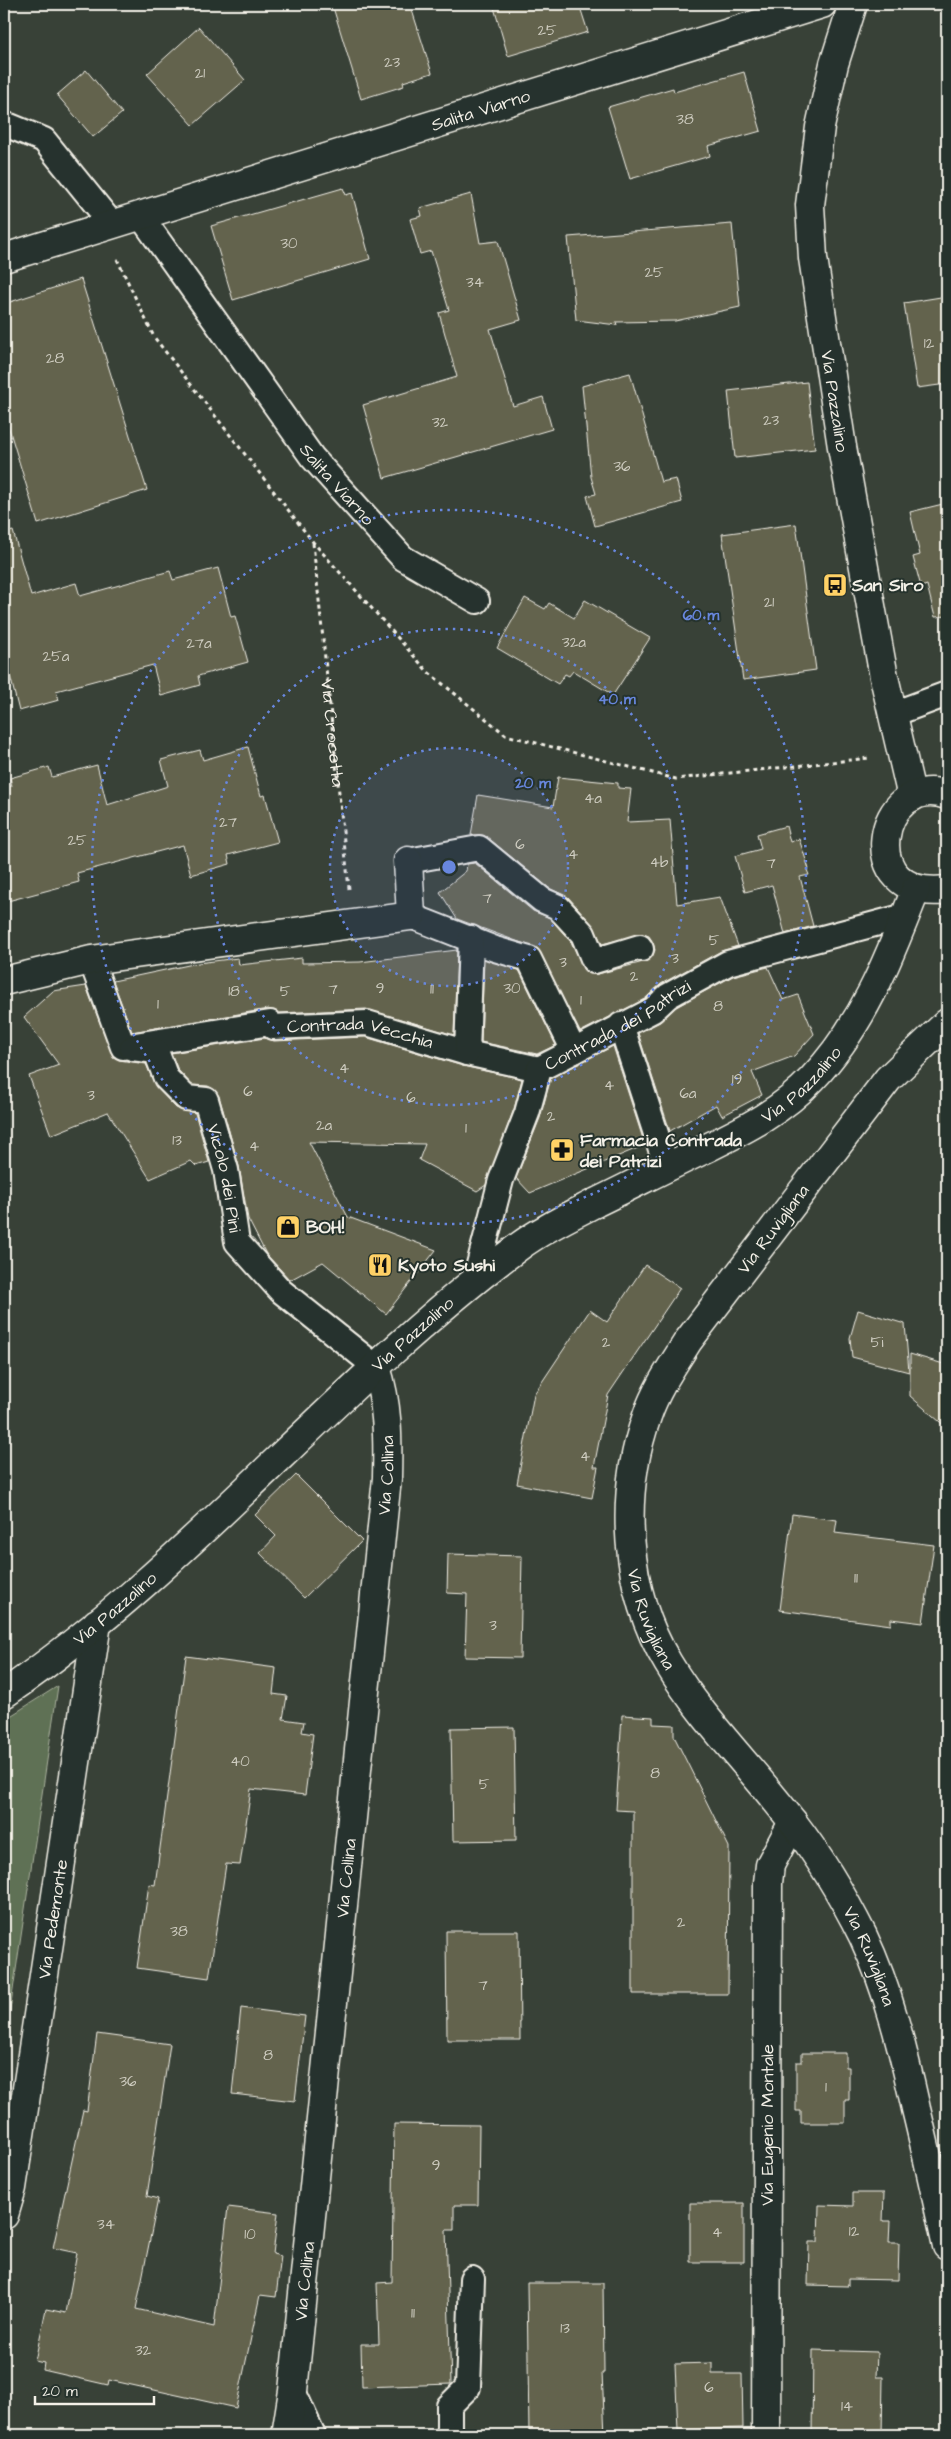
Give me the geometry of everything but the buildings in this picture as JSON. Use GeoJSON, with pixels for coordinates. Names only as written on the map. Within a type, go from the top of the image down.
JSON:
{"type":"FeatureCollection","features":[{"type":"Feature","properties":{"kind":"street","name":"Salita Viarno"},"geometry":{"type":"LineString","coordinates":[[4,258],[140,214],[822,4]]}},
{"type":"Feature","properties":{"kind":"street","name":"Via Pazzalino"},"geometry":{"type":"LineString","coordinates":[[853,4],[834,64],[820,127],[810,205],[813,249],[842,447],[893,714],[912,797]]}},
{"type":"Feature","properties":{"kind":"street"},"geometry":{"type":"LineString","coordinates":[[947,795],[928,793],[912,797],[900,805],[891,816],[884,844],[887,859],[893,871],[904,882],[916,889],[932,892],[947,890]]}},
{"type":"Feature","properties":{"kind":"street"},"geometry":{"type":"LineString","coordinates":[[4,981],[91,960],[411,916],[408,861]]}},
{"type":"Feature","properties":{"kind":"street","name":"Via Pazzalino"},"geometry":{"type":"LineString","coordinates":[[4,1694],[97,1623],[161,1568],[376,1367],[474,1280],[525,1242],[574,1214],[751,1127],[784,1104],[812,1079],[841,1043],[867,1004],[916,889]]}},
{"type":"Feature","properties":{"kind":"street","name":"Via Ruvigliana"},"geometry":{"type":"LineString","coordinates":[[947,1023],[888,1079],[688,1341],[664,1378],[647,1414],[629,1489],[629,1529],[635,1573],[652,1631],[667,1662],[700,1709],[793,1822],[838,1889],[864,1938],[886,1993],[899,2036],[947,2246]]}},
{"type":"Feature","properties":{"kind":"street","name":"Via Collina"},"geometry":{"type":"LineString","coordinates":[[286,2435],[294,2390],[387,1478],[388,1430],[384,1392],[376,1367]]}},
{"type":"Feature","properties":{"kind":"street","name":"Via Pedemonte"},"geometry":{"type":"LineString","coordinates":[[4,2215],[12,2188],[97,1623]]}},
{"type":"Feature","properties":{"kind":"street","name":"Via Eugenio Montale"},"geometry":{"type":"LineString","coordinates":[[766,2435],[768,1883],[770,1865],[793,1822]]}},
{"type":"Feature","properties":{"kind":"lane"},"geometry":{"type":"LineString","coordinates":[[10,126],[44,140],[112,223]]}},
{"type":"Feature","properties":{"kind":"lane","name":"Salita Viarno"},"geometry":{"type":"LineString","coordinates":[[140,214],[312,457],[403,558],[477,602]]}},
{"type":"Feature","properties":{"kind":"lane"},"geometry":{"type":"LineString","coordinates":[[893,714],[947,694]]}},
{"type":"Feature","properties":{"kind":"lane"},"geometry":{"type":"LineString","coordinates":[[408,861],[479,848],[542,900],[558,907],[583,934],[594,961],[640,947],[641,949]]}},
{"type":"Feature","properties":{"kind":"lane"},"geometry":{"type":"LineString","coordinates":[[411,916],[495,949],[529,959],[574,1051]]}},
{"type":"Feature","properties":{"kind":"lane","name":"Contrada dei Patrizi"},"geometry":{"type":"LineString","coordinates":[[474,1280],[501,1180],[527,1113],[539,1069],[653,1010],[667,995],[728,963],[905,916]]}},
{"type":"Feature","properties":{"kind":"lane"},"geometry":{"type":"LineString","coordinates":[[467,1053],[471,938]]}},
{"type":"Feature","properties":{"kind":"lane"},"geometry":{"type":"LineString","coordinates":[[91,960],[123,1047]]}},
{"type":"Feature","properties":{"kind":"lane","name":"Contrada Vecchia"},"geometry":{"type":"LineString","coordinates":[[123,1047],[270,1024],[273,1027],[367,1023],[467,1053],[539,1069]]}},
{"type":"Feature","properties":{"kind":"lane"},"geometry":{"type":"LineString","coordinates":[[621,1025],[667,1168]]}},
{"type":"Feature","properties":{"kind":"lane","name":"Vicolo dei Pini"},"geometry":{"type":"LineString","coordinates":[[123,1047],[156,1051],[166,1078],[186,1098],[206,1100],[226,1170],[237,1242],[281,1291],[376,1367]]}},
{"type":"Feature","properties":{"kind":"lane"},"geometry":{"type":"LineString","coordinates":[[448,2435],[449,2406],[468,2387],[472,2280]]}},
{"type":"Feature","properties":{"kind":"lane","name":"Via Collina"},"geometry":{"type":"LineString","coordinates":[[294,2390],[313,2435]]}},
{"type":"Feature","properties":{"kind":"path","name":"Via Crocetta"},"geometry":{"type":"LineString","coordinates":[[313,542],[353,924]]}},
{"type":"Feature","properties":{"kind":"green space"},"geometry":{"type":"Polygon","coordinates":[[[58,1686],[4,2051],[4,1720],[58,1686]]]}},
{"type":"Feature","properties":{"kind":"place","name":"San Siro"},"geometry":{"type":"Point","coordinates":[835,585]}},
{"type":"Feature","properties":{"kind":"place","name":"Farmacia Contrada dei Patrizi"},"geometry":{"type":"Point","coordinates":[562,1150]}},
{"type":"Feature","properties":{"kind":"place","name":"BOH!"},"geometry":{"type":"Point","coordinates":[288,1227]}},
{"type":"Feature","properties":{"kind":"place","name":"Kyoto Sushi"},"geometry":{"type":"Point","coordinates":[380,1265]}}]}
